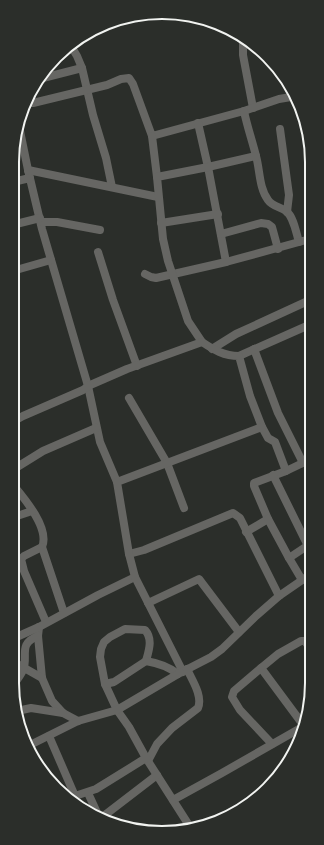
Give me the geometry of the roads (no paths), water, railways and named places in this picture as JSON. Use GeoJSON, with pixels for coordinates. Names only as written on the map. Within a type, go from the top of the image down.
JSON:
{"type":"FeatureCollection","features":[{"type":"Feature","properties":{"kind":"street"},"geometry":{"type":"LineString","coordinates":[[243,45],[248,109],[248,133],[256,156],[262,186],[269,202],[287,212],[291,217],[299,242]]}},
{"type":"Feature","properties":{"kind":"street"},"geometry":{"type":"LineString","coordinates":[[72,51],[78,56],[82,68],[86,90],[106,158],[112,187]]}},
{"type":"Feature","properties":{"kind":"street"},"geometry":{"type":"LineString","coordinates":[[48,77],[82,68]]}},
{"type":"Feature","properties":{"kind":"street"},"geometry":{"type":"LineString","coordinates":[[32,103],[107,85],[121,79],[130,78],[152,136],[158,197],[168,261],[188,321],[202,342],[228,356],[239,356],[305,327]]}},
{"type":"Feature","properties":{"kind":"street"},"geometry":{"type":"LineString","coordinates":[[152,136],[289,97]]}},
{"type":"Feature","properties":{"kind":"street"},"geometry":{"type":"LineString","coordinates":[[198,123],[218,214],[226,262]]}},
{"type":"Feature","properties":{"kind":"street"},"geometry":{"type":"LineString","coordinates":[[280,129],[289,195],[287,212]]}},
{"type":"Feature","properties":{"kind":"street"},"geometry":{"type":"LineString","coordinates":[[21,137],[40,220],[88,386],[96,428],[100,442],[117,482],[129,554],[135,578],[183,672],[197,691],[200,699],[200,705],[198,708],[172,728],[157,744],[147,759],[96,789],[75,796]]}},
{"type":"Feature","properties":{"kind":"street"},"geometry":{"type":"LineString","coordinates":[[157,177],[256,156]]}},
{"type":"Feature","properties":{"kind":"street"},"geometry":{"type":"LineString","coordinates":[[28,170],[158,197]]}},
{"type":"Feature","properties":{"kind":"street"},"geometry":{"type":"LineString","coordinates":[[19,181],[30,178]]}},
{"type":"Feature","properties":{"kind":"street"},"geometry":{"type":"LineString","coordinates":[[162,223],[218,214]]}},
{"type":"Feature","properties":{"kind":"street"},"geometry":{"type":"LineString","coordinates":[[19,224],[40,220],[100,230]]}},
{"type":"Feature","properties":{"kind":"street"},"geometry":{"type":"LineString","coordinates":[[221,234],[261,224],[268,224],[272,227],[278,249]]}},
{"type":"Feature","properties":{"kind":"street"},"geometry":{"type":"LineString","coordinates":[[145,274],[151,278],[156,278],[278,249],[305,240]]}},
{"type":"Feature","properties":{"kind":"street"},"geometry":{"type":"LineString","coordinates":[[98,252],[113,300],[137,366]]}},
{"type":"Feature","properties":{"kind":"street"},"geometry":{"type":"LineString","coordinates":[[19,269],[51,260]]}},
{"type":"Feature","properties":{"kind":"street"},"geometry":{"type":"LineString","coordinates":[[212,348],[236,334],[305,302]]}},
{"type":"Feature","properties":{"kind":"street"},"geometry":{"type":"LineString","coordinates":[[19,418],[46,405],[83,390],[88,386],[202,342]]}},
{"type":"Feature","properties":{"kind":"street"},"geometry":{"type":"LineString","coordinates":[[254,349],[278,413],[305,460]]}},
{"type":"Feature","properties":{"kind":"street"},"geometry":{"type":"LineString","coordinates":[[239,356],[250,396],[262,427],[268,438],[275,442],[286,471]]}},
{"type":"Feature","properties":{"kind":"street"},"geometry":{"type":"LineString","coordinates":[[130,398],[167,464],[184,508]]}},
{"type":"Feature","properties":{"kind":"street"},"geometry":{"type":"LineString","coordinates":[[117,482],[262,427]]}},
{"type":"Feature","properties":{"kind":"street"},"geometry":{"type":"LineString","coordinates":[[19,466],[43,451],[96,428]]}},
{"type":"Feature","properties":{"kind":"street"},"geometry":{"type":"LineString","coordinates":[[33,744],[78,721],[117,710],[216,654],[279,596],[305,578],[289,558],[268,519],[253,484],[305,462]]}},
{"type":"Feature","properties":{"kind":"street"},"geometry":{"type":"LineString","coordinates":[[273,475],[305,540]]}},
{"type":"Feature","properties":{"kind":"street"},"geometry":{"type":"LineString","coordinates":[[19,492],[29,504],[44,534],[44,544],[42,547],[64,613]]}},
{"type":"Feature","properties":{"kind":"street"},"geometry":{"type":"LineString","coordinates":[[19,515],[32,511]]}},
{"type":"Feature","properties":{"kind":"street"},"geometry":{"type":"LineString","coordinates":[[129,554],[144,550],[233,513],[240,518],[279,596]]}},
{"type":"Feature","properties":{"kind":"street"},"geometry":{"type":"LineString","coordinates":[[246,532],[268,519]]}},
{"type":"Feature","properties":{"kind":"street"},"geometry":{"type":"LineString","coordinates":[[42,547],[21,559],[43,625],[38,636],[42,678],[52,701],[63,713]]}},
{"type":"Feature","properties":{"kind":"street"},"geometry":{"type":"LineString","coordinates":[[289,558],[305,547]]}},
{"type":"Feature","properties":{"kind":"street"},"geometry":{"type":"LineString","coordinates":[[19,636],[43,625],[98,595],[135,578]]}},
{"type":"Feature","properties":{"kind":"street"},"geometry":{"type":"LineString","coordinates":[[148,603],[199,579],[239,632]]}},
{"type":"Feature","properties":{"kind":"street"},"geometry":{"type":"LineString","coordinates":[[146,661],[150,640],[149,634],[145,630],[125,629],[110,637],[101,649],[100,657],[105,684],[117,710],[188,823]]}},
{"type":"Feature","properties":{"kind":"street"},"geometry":{"type":"LineString","coordinates":[[19,676],[24,668],[24,652],[28,643],[32,638],[38,636]]}},
{"type":"Feature","properties":{"kind":"street"},"geometry":{"type":"LineString","coordinates":[[272,744],[240,710],[232,697],[234,691],[278,654],[301,641],[305,641]]}},
{"type":"Feature","properties":{"kind":"street"},"geometry":{"type":"LineString","coordinates":[[105,684],[114,682],[146,661],[154,662],[183,672]]}},
{"type":"Feature","properties":{"kind":"street"},"geometry":{"type":"LineString","coordinates":[[19,665],[42,678]]}},
{"type":"Feature","properties":{"kind":"street"},"geometry":{"type":"LineString","coordinates":[[261,668],[300,719]]}},
{"type":"Feature","properties":{"kind":"street"},"geometry":{"type":"LineString","coordinates":[[22,710],[32,708],[63,713],[78,721]]}},
{"type":"Feature","properties":{"kind":"street"},"geometry":{"type":"LineString","coordinates":[[173,800],[297,730]]}},
{"type":"Feature","properties":{"kind":"street"},"geometry":{"type":"LineString","coordinates":[[49,736],[70,793]]}},
{"type":"Feature","properties":{"kind":"street"},"geometry":{"type":"LineString","coordinates":[[104,814],[157,775]]}},
{"type":"Feature","properties":{"kind":"street"},"geometry":{"type":"LineString","coordinates":[[88,793],[96,810]]}}]}
